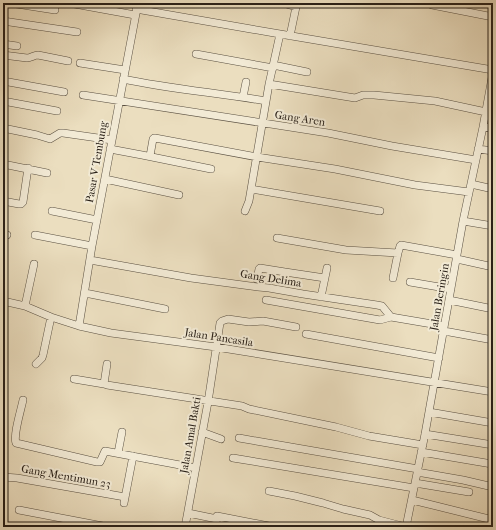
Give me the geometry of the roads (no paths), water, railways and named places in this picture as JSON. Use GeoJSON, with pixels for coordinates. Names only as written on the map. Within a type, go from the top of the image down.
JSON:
{"type":"FeatureCollection","features":[{"type":"Feature","properties":{"kind":"street"},"geometry":{"type":"LineString","coordinates":[[10,3],[55,10]]}},
{"type":"Feature","properties":{"kind":"street"},"geometry":{"type":"LineString","coordinates":[[69,3],[136,9],[493,71]]}},
{"type":"Feature","properties":{"kind":"street"},"geometry":{"type":"LineString","coordinates":[[283,3],[296,7],[290,36]]}},
{"type":"Feature","properties":{"kind":"street"},"geometry":{"type":"LineString","coordinates":[[427,3],[493,17]]}},
{"type":"Feature","properties":{"kind":"street","name":"Pasar V Tembung"},"geometry":{"type":"LineString","coordinates":[[79,326],[92,246],[136,9]]}},
{"type":"Feature","properties":{"kind":"street"},"geometry":{"type":"LineString","coordinates":[[3,21],[77,32]]}},
{"type":"Feature","properties":{"kind":"street"},"geometry":{"type":"LineString","coordinates":[[245,212],[249,201],[269,84],[280,34]]}},
{"type":"Feature","properties":{"kind":"street"},"geometry":{"type":"LineString","coordinates":[[3,44],[17,46]]}},
{"type":"Feature","properties":{"kind":"street"},"geometry":{"type":"LineString","coordinates":[[196,54],[307,72]]}},
{"type":"Feature","properties":{"kind":"street"},"geometry":{"type":"LineString","coordinates":[[3,55],[27,58],[38,55],[68,61]]}},
{"type":"Feature","properties":{"kind":"street"},"geometry":{"type":"LineString","coordinates":[[80,64],[125,70]]}},
{"type":"Feature","properties":{"kind":"street","name":"Jalan Beringin"},"geometry":{"type":"LineString","coordinates":[[406,527],[435,383],[463,221],[493,71]]}},
{"type":"Feature","properties":{"kind":"street"},"geometry":{"type":"LineString","coordinates":[[123,79],[266,101]]}},
{"type":"Feature","properties":{"kind":"street"},"geometry":{"type":"LineString","coordinates":[[3,81],[64,92]]}},
{"type":"Feature","properties":{"kind":"street"},"geometry":{"type":"LineString","coordinates":[[243,97],[246,82]]}},
{"type":"Feature","properties":{"kind":"street"},"geometry":{"type":"LineString","coordinates":[[269,84],[355,98],[366,94],[435,101],[486,112]]}},
{"type":"Feature","properties":{"kind":"street","name":"Gang Aren"},"geometry":{"type":"LineString","coordinates":[[83,95],[328,133],[392,146],[476,160]]}},
{"type":"Feature","properties":{"kind":"street"},"geometry":{"type":"LineString","coordinates":[[3,101],[56,111]]}},
{"type":"Feature","properties":{"kind":"street"},"geometry":{"type":"LineString","coordinates":[[483,127],[493,128]]}},
{"type":"Feature","properties":{"kind":"street"},"geometry":{"type":"LineString","coordinates":[[3,128],[50,139],[60,133],[63,133],[112,140]]}},
{"type":"Feature","properties":{"kind":"street"},"geometry":{"type":"LineString","coordinates":[[150,156],[153,139],[155,138],[257,157],[335,169],[415,185],[469,192]]}},
{"type":"Feature","properties":{"kind":"street"},"geometry":{"type":"LineString","coordinates":[[478,149],[493,152]]}},
{"type":"Feature","properties":{"kind":"street"},"geometry":{"type":"LineString","coordinates":[[110,150],[150,156],[211,169]]}},
{"type":"Feature","properties":{"kind":"street"},"geometry":{"type":"LineString","coordinates":[[3,164],[47,172]]}},
{"type":"Feature","properties":{"kind":"street"},"geometry":{"type":"LineString","coordinates":[[3,201],[21,204],[23,202],[28,168]]}},
{"type":"Feature","properties":{"kind":"street"},"geometry":{"type":"LineString","coordinates":[[105,179],[179,195]]}},
{"type":"Feature","properties":{"kind":"street"},"geometry":{"type":"LineString","coordinates":[[471,184],[493,189]]}},
{"type":"Feature","properties":{"kind":"street"},"geometry":{"type":"LineString","coordinates":[[251,189],[380,211]]}},
{"type":"Feature","properties":{"kind":"street"},"geometry":{"type":"LineString","coordinates":[[52,211],[97,220]]}},
{"type":"Feature","properties":{"kind":"street"},"geometry":{"type":"LineString","coordinates":[[463,221],[493,226]]}},
{"type":"Feature","properties":{"kind":"street"},"geometry":{"type":"LineString","coordinates":[[35,235],[92,246]]}},
{"type":"Feature","properties":{"kind":"street"},"geometry":{"type":"LineString","coordinates":[[277,238],[346,250],[398,253]]}},
{"type":"Feature","properties":{"kind":"street"},"geometry":{"type":"LineString","coordinates":[[393,278],[401,245],[457,257],[493,267]]}},
{"type":"Feature","properties":{"kind":"street","name":"Gang Delima"},"geometry":{"type":"LineString","coordinates":[[90,260],[191,278],[258,288],[269,288],[382,306],[392,317],[493,340]]}},
{"type":"Feature","properties":{"kind":"street"},"geometry":{"type":"LineString","coordinates":[[25,306],[34,264]]}},
{"type":"Feature","properties":{"kind":"street"},"geometry":{"type":"LineString","coordinates":[[257,279],[260,268],[325,278]]}},
{"type":"Feature","properties":{"kind":"street"},"geometry":{"type":"LineString","coordinates":[[321,297],[327,268]]}},
{"type":"Feature","properties":{"kind":"street"},"geometry":{"type":"LineString","coordinates":[[410,282],[451,290]]}},
{"type":"Feature","properties":{"kind":"street"},"geometry":{"type":"LineString","coordinates":[[85,293],[165,309]]}},
{"type":"Feature","properties":{"kind":"street"},"geometry":{"type":"LineString","coordinates":[[266,300],[380,320],[392,317]]}},
{"type":"Feature","properties":{"kind":"street"},"geometry":{"type":"LineString","coordinates":[[449,300],[493,309]]}},
{"type":"Feature","properties":{"kind":"street","name":"Jalan Pancasila"},"geometry":{"type":"LineString","coordinates":[[3,301],[25,306],[51,317],[79,326],[111,333],[216,348],[493,392]]}},
{"type":"Feature","properties":{"kind":"street"},"geometry":{"type":"LineString","coordinates":[[36,364],[44,355],[51,317]]}},
{"type":"Feature","properties":{"kind":"street","name":"Jalan Amal Bakti"},"geometry":{"type":"LineString","coordinates":[[185,527],[208,402],[220,323],[228,319],[248,322],[263,321],[296,327]]}},
{"type":"Feature","properties":{"kind":"street"},"geometry":{"type":"LineString","coordinates":[[306,334],[439,358]]}},
{"type":"Feature","properties":{"kind":"street"},"geometry":{"type":"LineString","coordinates":[[104,384],[107,364]]}},
{"type":"Feature","properties":{"kind":"street"},"geometry":{"type":"LineString","coordinates":[[74,379],[208,402],[242,406],[249,409],[336,427],[422,449],[492,464]]}},
{"type":"Feature","properties":{"kind":"street"},"geometry":{"type":"LineString","coordinates":[[23,400],[16,432],[16,444],[97,462],[100,462],[104,451],[196,468]]}},
{"type":"Feature","properties":{"kind":"street"},"geometry":{"type":"LineString","coordinates":[[429,412],[493,423]]}},
{"type":"Feature","properties":{"kind":"street"},"geometry":{"type":"LineString","coordinates":[[118,453],[122,432]]}},
{"type":"Feature","properties":{"kind":"street"},"geometry":{"type":"LineString","coordinates":[[202,432],[221,439]]}},
{"type":"Feature","properties":{"kind":"street"},"geometry":{"type":"LineString","coordinates":[[425,434],[493,445]]}},
{"type":"Feature","properties":{"kind":"street"},"geometry":{"type":"LineString","coordinates":[[239,438],[418,470],[493,487]]}},
{"type":"Feature","properties":{"kind":"street","name":"Gang Mentimun 23"},"geometry":{"type":"LineString","coordinates":[[3,477],[17,478],[125,500],[133,456]]}},
{"type":"Feature","properties":{"kind":"street"},"geometry":{"type":"LineString","coordinates":[[233,458],[469,492]]}},
{"type":"Feature","properties":{"kind":"street"},"geometry":{"type":"LineString","coordinates":[[269,491],[370,515],[379,520],[406,527]]}},
{"type":"Feature","properties":{"kind":"street"},"geometry":{"type":"LineString","coordinates":[[412,500],[493,520]]}},
{"type":"Feature","properties":{"kind":"street"},"geometry":{"type":"LineString","coordinates":[[19,510],[108,527]]}},
{"type":"Feature","properties":{"kind":"street"},"geometry":{"type":"LineString","coordinates":[[188,513],[217,519],[217,516],[274,527]]}}]}
